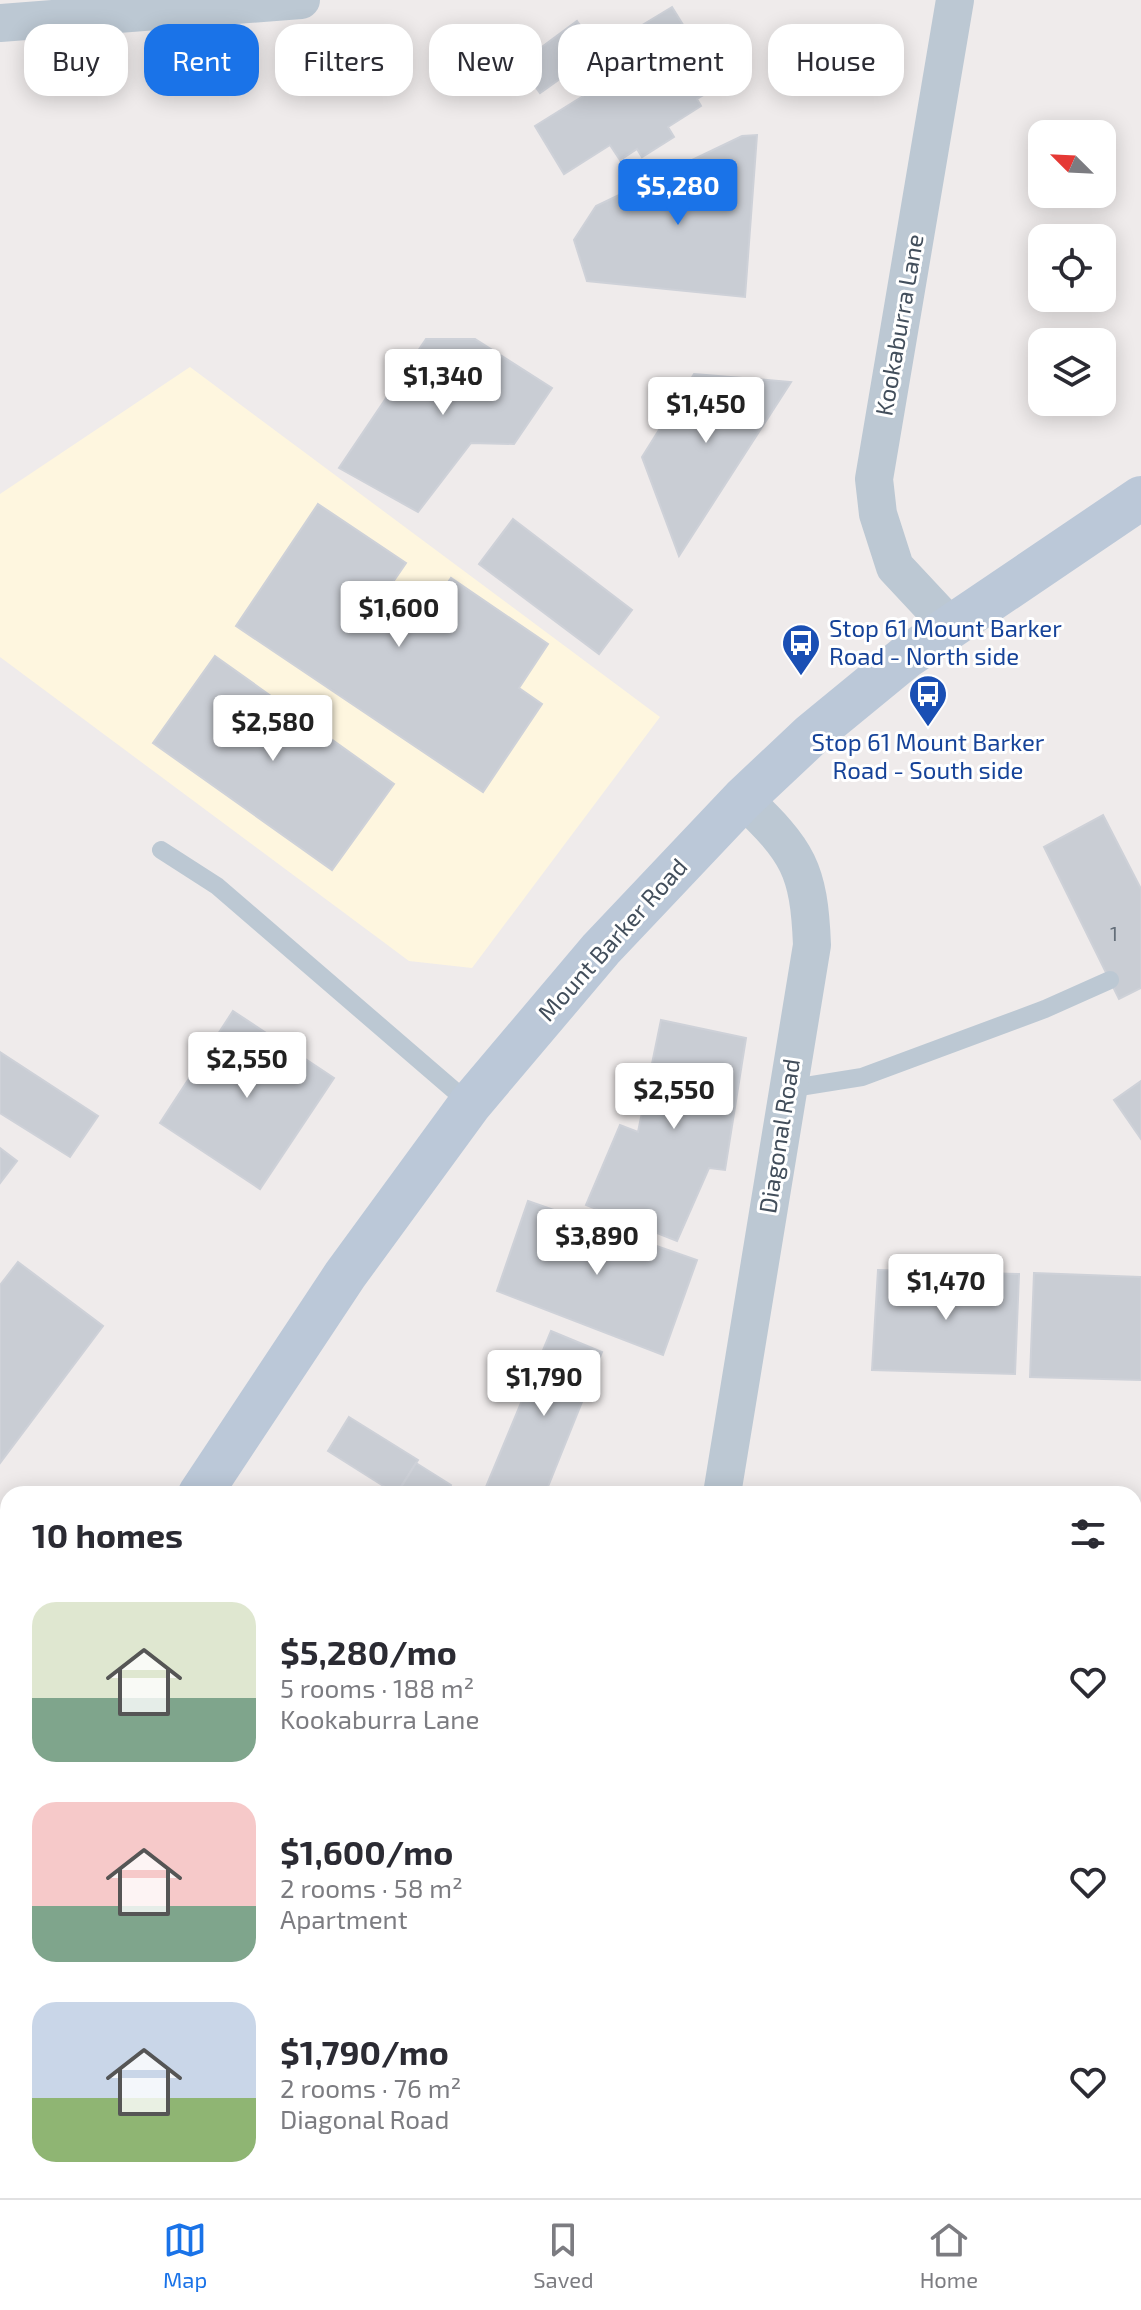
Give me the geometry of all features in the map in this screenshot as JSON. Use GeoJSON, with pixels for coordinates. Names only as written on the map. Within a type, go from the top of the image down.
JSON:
{"type":"FeatureCollection","features":[{"type":"Feature","properties":{"kind":"main road","name":"Mount Barker Road"},"geometry":{"type":"LineString","coordinates":[[205,1486],[345,1275],[470,1104],[601,949],[743,799],[906,657],[1141,498]]}},
{"type":"Feature","properties":{"kind":"street"},"geometry":{"type":"LineString","coordinates":[[0,23],[301,0]]}},
{"type":"Feature","properties":{"kind":"street","name":"Kookaburra Lane"},"geometry":{"type":"LineString","coordinates":[[951,627],[895,567],[878,514],[874,479],[955,0]]}},
{"type":"Feature","properties":{"kind":"street","name":"Diagonal Road"},"geometry":{"type":"LineString","coordinates":[[723,1486],[812,945],[810,896],[796,858],[774,828],[743,799]]}},
{"type":"Feature","properties":{"kind":"lane"},"geometry":{"type":"LineString","coordinates":[[161,850],[217,886],[470,1104]]}},
{"type":"Feature","properties":{"kind":"lane"},"geometry":{"type":"LineString","coordinates":[[787,1089],[862,1077],[1045,1009],[1110,980]]}},
{"type":"Feature","properties":{"kind":"shaded area"},"geometry":{"type":"Polygon","coordinates":[[[190,367],[660,717],[472,968],[409,961],[0,657],[0,494],[190,367]]]}},
{"type":"Feature","properties":{"kind":"building"},"geometry":{"type":"Polygon","coordinates":[[[672,7],[683,24],[644,24],[672,7]]]}},
{"type":"Feature","properties":{"kind":"building"},"geometry":{"type":"Polygon","coordinates":[[[558,35],[558,80],[542,92],[542,47],[558,35]]]}},
{"type":"Feature","properties":{"kind":"building"},"geometry":{"type":"Polygon","coordinates":[[[583,96],[702,96],[697,99],[701,106],[668,127],[674,137],[642,157],[637,149],[620,160],[610,145],[564,174],[535,126],[583,96]]]}},
{"type":"Feature","properties":{"kind":"building"},"geometry":{"type":"Polygon","coordinates":[[[757,135],[745,297],[587,281],[574,240],[596,206],[742,136],[757,135]]]}},
{"type":"Feature","properties":{"kind":"building"},"geometry":{"type":"Polygon","coordinates":[[[426,339],[475,339],[552,388],[514,444],[471,443],[418,512],[339,468],[426,339]]]}},
{"type":"Feature","properties":{"kind":"building"},"geometry":{"type":"Polygon","coordinates":[[[694,374],[791,382],[679,556],[642,457],[694,374]]]}},
{"type":"Feature","properties":{"kind":"building"},"geometry":{"type":"Polygon","coordinates":[[[318,504],[406,563],[378,604],[416,629],[451,578],[548,644],[519,688],[542,704],[483,792],[236,626],[318,504]]]}},
{"type":"Feature","properties":{"kind":"building"},"geometry":{"type":"Polygon","coordinates":[[[513,519],[632,610],[599,654],[479,564],[513,519]]]}},
{"type":"Feature","properties":{"kind":"building"},"geometry":{"type":"Polygon","coordinates":[[[215,656],[394,784],[332,870],[153,743],[215,656]]]}},
{"type":"Feature","properties":{"kind":"building"},"geometry":{"type":"Polygon","coordinates":[[[1103,815],[1141,889],[1141,988],[1119,999],[1044,847],[1103,815]]]}},
{"type":"Feature","properties":{"kind":"building"},"geometry":{"type":"Polygon","coordinates":[[[233,1011],[334,1078],[260,1189],[160,1123],[233,1011]]]}},
{"type":"Feature","properties":{"kind":"building"},"geometry":{"type":"Polygon","coordinates":[[[661,1020],[746,1038],[725,1170],[709,1168],[677,1241],[586,1205],[620,1125],[638,1132],[661,1020]]]}},
{"type":"Feature","properties":{"kind":"building"},"geometry":{"type":"Polygon","coordinates":[[[0,1052],[98,1116],[70,1157],[0,1113],[0,1052]]]}},
{"type":"Feature","properties":{"kind":"building"},"geometry":{"type":"Polygon","coordinates":[[[1141,1081],[1141,1139],[1114,1100],[1141,1081]]]}},
{"type":"Feature","properties":{"kind":"building"},"geometry":{"type":"Polygon","coordinates":[[[0,1148],[17,1161],[0,1183],[0,1148]]]}},
{"type":"Feature","properties":{"kind":"building"},"geometry":{"type":"Polygon","coordinates":[[[528,1201],[697,1260],[663,1355],[497,1291],[528,1201]]]}},
{"type":"Feature","properties":{"kind":"building"},"geometry":{"type":"Polygon","coordinates":[[[18,1262],[103,1326],[0,1463],[0,1285],[18,1262]]]}},
{"type":"Feature","properties":{"kind":"building"},"geometry":{"type":"Polygon","coordinates":[[[878,1270],[1019,1274],[1015,1374],[872,1370],[878,1270]]]}},
{"type":"Feature","properties":{"kind":"building"},"geometry":{"type":"Polygon","coordinates":[[[1034,1273],[1141,1277],[1141,1380],[1030,1377],[1034,1273]]]}},
{"type":"Feature","properties":{"kind":"building"},"geometry":{"type":"Polygon","coordinates":[[[551,1331],[602,1352],[548,1486],[486,1486],[551,1331]]]}},
{"type":"Feature","properties":{"kind":"building"},"geometry":{"type":"Polygon","coordinates":[[[349,1417],[418,1460],[401,1486],[383,1486],[328,1451],[349,1417]]]}},
{"type":"Feature","properties":{"kind":"building"},"geometry":{"type":"Polygon","coordinates":[[[416,1463],[451,1485],[450,1486],[402,1486],[416,1463]]]}},
{"type":"Feature","properties":{"kind":"place","name":"Stop 61 Mount Barker Road - North side"},"geometry":{"type":"Point","coordinates":[801,677]}},
{"type":"Feature","properties":{"kind":"place","name":"Stop 61 Mount Barker Road - South side"},"geometry":{"type":"Point","coordinates":[928,728]}}]}
